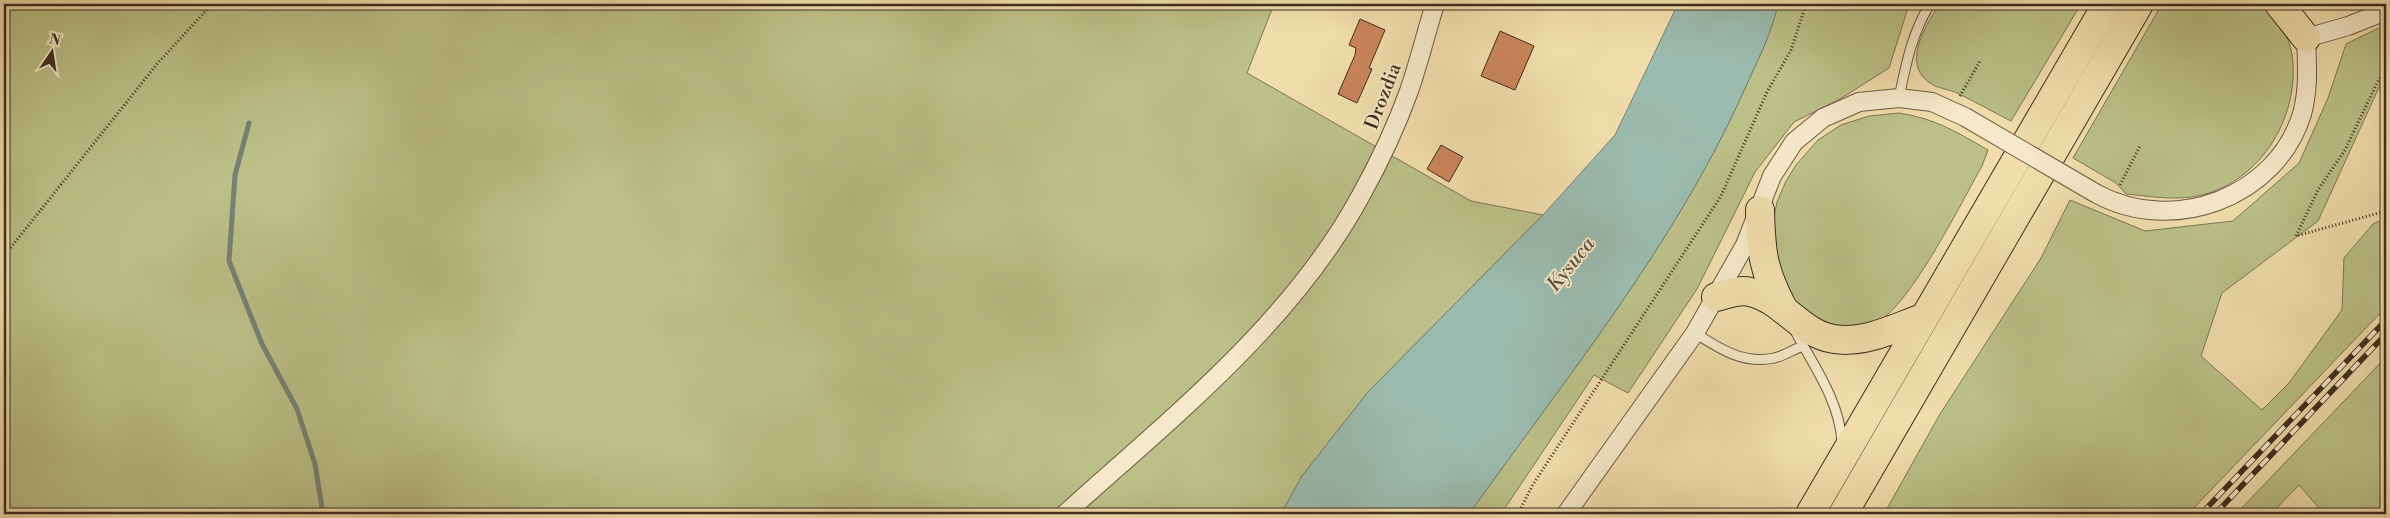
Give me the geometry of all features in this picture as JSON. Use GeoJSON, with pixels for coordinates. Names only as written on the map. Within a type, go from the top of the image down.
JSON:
{"type":"FeatureCollection","features":[{"type":"Feature","properties":{"kind":"main road"},"geometry":{"type":"LineString","coordinates":[[1810,514],[2107,4]]}},
{"type":"Feature","properties":{"kind":"main road"},"geometry":{"type":"LineString","coordinates":[[1843,514],[2139,4]]}},
{"type":"Feature","properties":{"kind":"main road"},"geometry":{"type":"LineString","coordinates":[[2279,4],[2306,38]]}},
{"type":"Feature","properties":{"kind":"main road"},"geometry":{"type":"LineString","coordinates":[[2292,4],[2306,38]]}},
{"type":"Feature","properties":{"kind":"main road"},"geometry":{"type":"LineString","coordinates":[[1760,210],[1763,259],[1769,283],[1785,312]]}},
{"type":"Feature","properties":{"kind":"main road"},"geometry":{"type":"LineString","coordinates":[[1716,297],[1736,291],[1750,292],[1763,297],[1809,331],[1833,339],[1855,339],[1874,335],[1923,318]]}},
{"type":"Feature","properties":{"kind":"street","name":"Drozdia"},"geometry":{"type":"LineString","coordinates":[[1065,514],[1247,346],[1320,258],[1359,199],[1379,161],[1409,91],[1435,4]]}},
{"type":"Feature","properties":{"kind":"street"},"geometry":{"type":"LineString","coordinates":[[1566,514],[1695,333],[1745,245],[1772,176],[1790,149],[1822,118],[1859,102],[1899,98],[1932,102],[1965,117],[2115,204],[2158,210],[2185,210],[2214,204],[2241,192],[2268,171],[2292,138],[2302,113],[2308,83],[2306,38],[2348,26],[2386,12]]}},
{"type":"Feature","properties":{"kind":"lane"},"geometry":{"type":"LineString","coordinates":[[1899,98],[1911,44],[1920,21],[1930,4]]}},
{"type":"Feature","properties":{"kind":"lane"},"geometry":{"type":"LineString","coordinates":[[1785,312],[1835,406],[1842,430],[1843,458]]}},
{"type":"Feature","properties":{"kind":"lane"},"geometry":{"type":"LineString","coordinates":[[1695,333],[1725,352],[1749,359],[1774,358],[1803,346]]}},
{"type":"Feature","properties":{"kind":"path"},"geometry":{"type":"LineString","coordinates":[[4,256],[157,64],[212,4]]}},
{"type":"Feature","properties":{"kind":"path"},"geometry":{"type":"LineString","coordinates":[[1518,514],[1532,486],[1721,196],[1767,92],[1791,50],[1806,4]]}},
{"type":"Feature","properties":{"kind":"path"},"geometry":{"type":"LineString","coordinates":[[1960,97],[1980,61]]}},
{"type":"Feature","properties":{"kind":"path"},"geometry":{"type":"LineString","coordinates":[[2386,69],[2377,82],[2345,150],[2318,190],[2296,236],[2386,211]]}},
{"type":"Feature","properties":{"kind":"path"},"geometry":{"type":"LineString","coordinates":[[2118,188],[2140,146]]}},
{"type":"Feature","properties":{"kind":"green space"},"geometry":{"type":"Polygon","coordinates":[[[4,4],[1274,4],[1247,73],[1471,201],[1543,215],[1368,392],[1302,476],[1281,514],[4,514],[4,4]]]}},
{"type":"Feature","properties":{"kind":"green space"},"geometry":{"type":"Polygon","coordinates":[[[1778,4],[1915,4],[1907,11],[1889,68],[1840,99],[1794,122],[1755,172],[1697,289],[1628,393],[1594,375],[1501,514],[1469,514],[1616,311],[1684,206],[1742,95],[1767,39],[1778,4]]]}},
{"type":"Feature","properties":{"kind":"green space"},"geometry":{"type":"Polygon","coordinates":[[[1940,4],[2081,4],[2011,121],[1955,92],[1933,85],[1922,75],[1917,65],[1919,44],[1928,22],[1940,4]]]}},
{"type":"Feature","properties":{"kind":"green space"},"geometry":{"type":"Polygon","coordinates":[[[2162,4],[2268,4],[2286,34],[2291,48],[2293,79],[2289,103],[2281,126],[2270,147],[2254,165],[2236,180],[2215,191],[2191,197],[2167,198],[2126,194],[2116,183],[2073,158],[2162,4]]]}},
{"type":"Feature","properties":{"kind":"green space"},"geometry":{"type":"Polygon","coordinates":[[[2385,25],[2386,72],[2318,221],[2222,293],[2201,356],[2262,410],[2289,383],[2342,310],[2344,258],[2373,224],[2386,218],[2386,307],[2188,514],[1884,514],[1940,414],[2041,258],[2070,200],[2145,231],[2233,221],[2299,163],[2328,98],[2346,44],[2385,25]]]}},
{"type":"Feature","properties":{"kind":"green space"},"geometry":{"type":"Polygon","coordinates":[[[1899,113],[1935,122],[1988,150],[1982,166],[1948,229],[1917,279],[1886,316],[1872,325],[1855,328],[1847,328],[1804,318],[1776,276],[1771,231],[1777,202],[1786,181],[1796,165],[1818,140],[1841,125],[1869,116],[1899,113]]]}},
{"type":"Feature","properties":{"kind":"green space"},"geometry":{"type":"Polygon","coordinates":[[[2386,357],[2386,514],[2324,514],[2299,485],[2271,514],[2236,514],[2386,357]]]}},
{"type":"Feature","properties":{"kind":"water","name":"Kysuca"},"geometry":{"type":"Polygon","coordinates":[[[1678,4],[1778,4],[1767,39],[1742,95],[1684,206],[1616,311],[1469,514],[1281,514],[1302,476],[1368,392],[1543,215],[1615,135],[1678,4]]]}},
{"type":"Feature","properties":{"kind":"building"},"geometry":{"type":"Polygon","coordinates":[[[1360,19],[1385,30],[1369,68],[1372,69],[1357,103],[1338,94],[1355,55],[1356,48],[1349,45],[1360,19]]]}},
{"type":"Feature","properties":{"kind":"building"},"geometry":{"type":"Polygon","coordinates":[[[1500,31],[1534,46],[1515,90],[1481,76],[1500,31]]]}},
{"type":"Feature","properties":{"kind":"building"},"geometry":{"type":"Polygon","coordinates":[[[1441,145],[1463,157],[1449,182],[1427,169],[1441,145]]]}},
{"type":"Feature","properties":{"kind":"waterway"},"geometry":{"type":"LineString","coordinates":[[249,123],[235,175],[229,261],[262,344],[297,409],[315,464],[323,514]]}},
{"type":"Feature","properties":{"kind":"railway"},"geometry":{"type":"LineString","coordinates":[[2201,514],[2386,320]]}},
{"type":"Feature","properties":{"kind":"railway"},"geometry":{"type":"LineString","coordinates":[[2215,514],[2386,334]]}}]}
